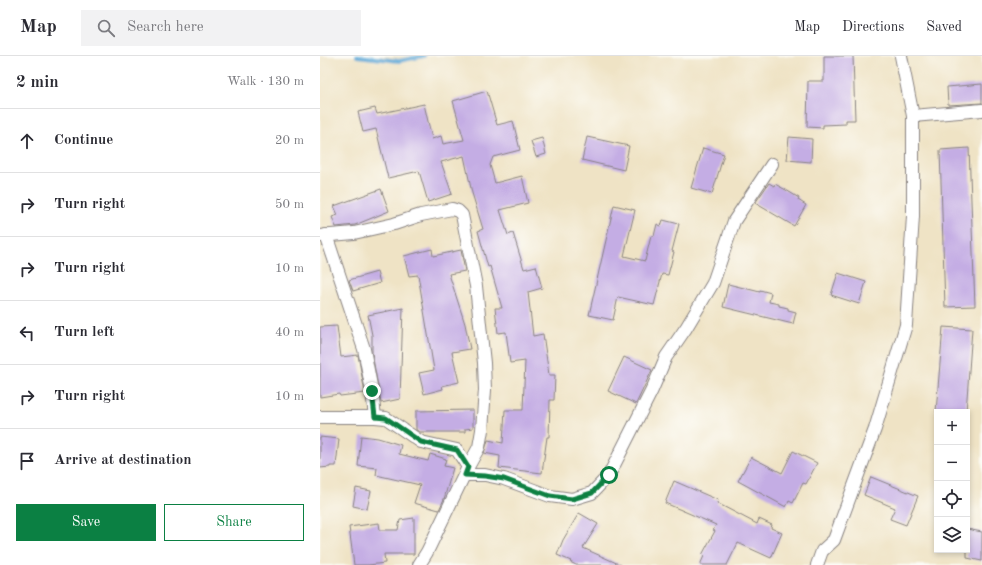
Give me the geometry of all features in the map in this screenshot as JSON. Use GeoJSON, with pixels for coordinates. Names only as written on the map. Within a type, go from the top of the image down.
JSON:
{"type":"FeatureCollection","features":[{"type":"Feature","properties":{"kind":"street"},"geometry":{"type":"LineString","coordinates":[[817,565],[822,550],[834,540],[875,429],[906,325],[913,216],[913,116],[901,56]]}},
{"type":"Feature","properties":{"kind":"street"},"geometry":{"type":"LineString","coordinates":[[913,116],[982,110]]}},
{"type":"Feature","properties":{"kind":"street"},"geometry":{"type":"LineString","coordinates":[[320,417],[386,418],[421,442],[457,450],[467,471],[504,479],[550,496],[572,499],[592,493],[609,475],[652,390],[666,357],[686,328],[713,283],[734,221],[772,164]]}},
{"type":"Feature","properties":{"kind":"street"},"geometry":{"type":"LineString","coordinates":[[375,417],[364,349],[323,235],[354,233],[394,224],[420,215],[452,209],[458,210],[462,215],[476,286],[484,363],[485,390],[482,430],[480,447],[428,552],[419,565]]}},
{"type":"Feature","properties":{"kind":"building"},"geometry":{"type":"Polygon","coordinates":[[[824,56],[853,56],[855,120],[846,120],[846,124],[823,125],[823,128],[807,127],[808,81],[824,81],[824,56]]]}},
{"type":"Feature","properties":{"kind":"building"},"geometry":{"type":"Polygon","coordinates":[[[982,84],[982,103],[948,105],[947,87],[982,84]]]}},
{"type":"Feature","properties":{"kind":"building"},"geometry":{"type":"Polygon","coordinates":[[[487,91],[497,125],[513,121],[520,150],[493,157],[490,165],[495,183],[522,176],[528,203],[500,210],[508,235],[513,233],[524,269],[536,266],[542,288],[528,292],[533,336],[543,334],[549,375],[555,375],[554,400],[550,400],[549,437],[547,437],[542,473],[499,468],[500,456],[484,453],[488,440],[503,443],[505,410],[523,410],[525,361],[510,363],[506,332],[498,333],[495,308],[502,308],[478,231],[483,229],[472,193],[464,156],[441,162],[452,194],[428,202],[419,171],[388,178],[376,129],[363,132],[358,112],[375,108],[377,114],[424,104],[432,139],[441,136],[443,144],[464,140],[453,101],[487,91]]]}},
{"type":"Feature","properties":{"kind":"building"},"geometry":{"type":"Polygon","coordinates":[[[587,137],[629,146],[624,170],[582,160],[587,137]]]}},
{"type":"Feature","properties":{"kind":"building"},"geometry":{"type":"Polygon","coordinates":[[[789,137],[812,139],[811,162],[787,160],[789,137]]]}},
{"type":"Feature","properties":{"kind":"building"},"geometry":{"type":"Polygon","coordinates":[[[542,138],[546,154],[536,157],[531,141],[542,138]]]}},
{"type":"Feature","properties":{"kind":"building"},"geometry":{"type":"Polygon","coordinates":[[[703,148],[724,154],[712,194],[691,188],[703,148]]]}},
{"type":"Feature","properties":{"kind":"building"},"geometry":{"type":"Polygon","coordinates":[[[969,148],[975,306],[945,307],[940,150],[969,148]]]}},
{"type":"Feature","properties":{"kind":"building"},"geometry":{"type":"Polygon","coordinates":[[[769,183],[774,186],[775,184],[786,190],[799,198],[798,200],[806,205],[794,226],[755,203],[769,183]]]}},
{"type":"Feature","properties":{"kind":"building"},"geometry":{"type":"Polygon","coordinates":[[[381,189],[389,211],[355,225],[336,227],[332,217],[338,215],[334,206],[381,189]]]}},
{"type":"Feature","properties":{"kind":"building"},"geometry":{"type":"Polygon","coordinates":[[[614,205],[635,210],[624,256],[645,261],[651,236],[654,236],[657,224],[661,226],[663,220],[679,224],[668,275],[662,274],[654,305],[618,297],[613,320],[589,315],[614,205]]]}},
{"type":"Feature","properties":{"kind":"building"},"geometry":{"type":"Polygon","coordinates":[[[432,249],[433,256],[461,250],[465,271],[449,274],[465,324],[470,349],[452,352],[459,382],[442,386],[443,389],[424,394],[419,373],[434,370],[418,275],[409,276],[404,256],[432,249]]]}},
{"type":"Feature","properties":{"kind":"building"},"geometry":{"type":"Polygon","coordinates":[[[377,272],[380,283],[353,291],[349,280],[377,272]]]}},
{"type":"Feature","properties":{"kind":"building"},"geometry":{"type":"Polygon","coordinates":[[[838,273],[866,282],[859,304],[831,295],[838,273]]]}},
{"type":"Feature","properties":{"kind":"building"},"geometry":{"type":"Polygon","coordinates":[[[728,284],[760,292],[760,290],[771,293],[769,302],[779,304],[779,306],[796,312],[793,324],[723,307],[728,284]]]}},
{"type":"Feature","properties":{"kind":"building"},"geometry":{"type":"Polygon","coordinates":[[[403,308],[400,399],[381,403],[372,353],[372,335],[368,315],[403,308]]]}},
{"type":"Feature","properties":{"kind":"building"},"geometry":{"type":"Polygon","coordinates":[[[337,326],[341,357],[358,355],[365,393],[340,396],[339,394],[320,397],[320,327],[337,326]]]}},
{"type":"Feature","properties":{"kind":"building"},"geometry":{"type":"Polygon","coordinates":[[[943,327],[972,329],[966,409],[936,409],[943,327]]]}},
{"type":"Feature","properties":{"kind":"building"},"geometry":{"type":"Polygon","coordinates":[[[624,357],[652,370],[636,404],[608,391],[624,357]]]}},
{"type":"Feature","properties":{"kind":"building"},"geometry":{"type":"Polygon","coordinates":[[[473,410],[473,428],[465,429],[465,432],[420,432],[416,430],[416,411],[473,410]]]}},
{"type":"Feature","properties":{"kind":"building"},"geometry":{"type":"Polygon","coordinates":[[[361,436],[378,438],[401,445],[399,454],[428,461],[430,454],[446,459],[444,466],[453,468],[444,499],[439,510],[414,503],[420,485],[376,475],[377,468],[358,466],[361,436]]]}},
{"type":"Feature","properties":{"kind":"building"},"geometry":{"type":"Polygon","coordinates":[[[320,437],[339,439],[336,466],[320,468],[320,437]]]}},
{"type":"Feature","properties":{"kind":"building"},"geometry":{"type":"Polygon","coordinates":[[[793,451],[817,463],[806,484],[803,483],[793,503],[789,501],[786,507],[738,481],[751,457],[782,473],[793,451]]]}},
{"type":"Feature","properties":{"kind":"building"},"geometry":{"type":"Polygon","coordinates":[[[871,477],[918,496],[906,525],[890,519],[895,508],[864,495],[871,477]]]}},
{"type":"Feature","properties":{"kind":"building"},"geometry":{"type":"Polygon","coordinates":[[[674,481],[718,500],[717,503],[757,524],[759,519],[772,525],[771,528],[782,533],[771,558],[738,543],[727,565],[700,565],[704,556],[702,555],[715,531],[713,530],[716,525],[665,503],[674,481]]]}},
{"type":"Feature","properties":{"kind":"building"},"geometry":{"type":"Polygon","coordinates":[[[356,488],[371,491],[367,509],[353,506],[356,488]]]}},
{"type":"Feature","properties":{"kind":"building"},"geometry":{"type":"Polygon","coordinates":[[[579,513],[598,524],[583,548],[621,565],[576,565],[570,562],[571,561],[557,555],[563,540],[579,513]]]}},
{"type":"Feature","properties":{"kind":"building"},"geometry":{"type":"Polygon","coordinates":[[[414,518],[414,554],[384,554],[385,563],[354,565],[349,527],[379,523],[380,530],[398,530],[400,520],[414,518]]]}},
{"type":"Feature","properties":{"kind":"building"},"geometry":{"type":"Polygon","coordinates":[[[970,530],[982,532],[982,561],[967,558],[967,553],[970,553],[970,530]]]}},
{"type":"Feature","properties":{"kind":"waterway"},"geometry":{"type":"LineString","coordinates":[[357,56],[399,61],[424,56]]}},
{"type":"Feature","properties":{"kind":"route"},"geometry":{"type":"LineString","coordinates":[[372,391],[375,417],[386,418],[421,442],[457,450],[468,467],[465,475],[504,479],[550,496],[572,499],[592,493],[609,475]]}}]}
